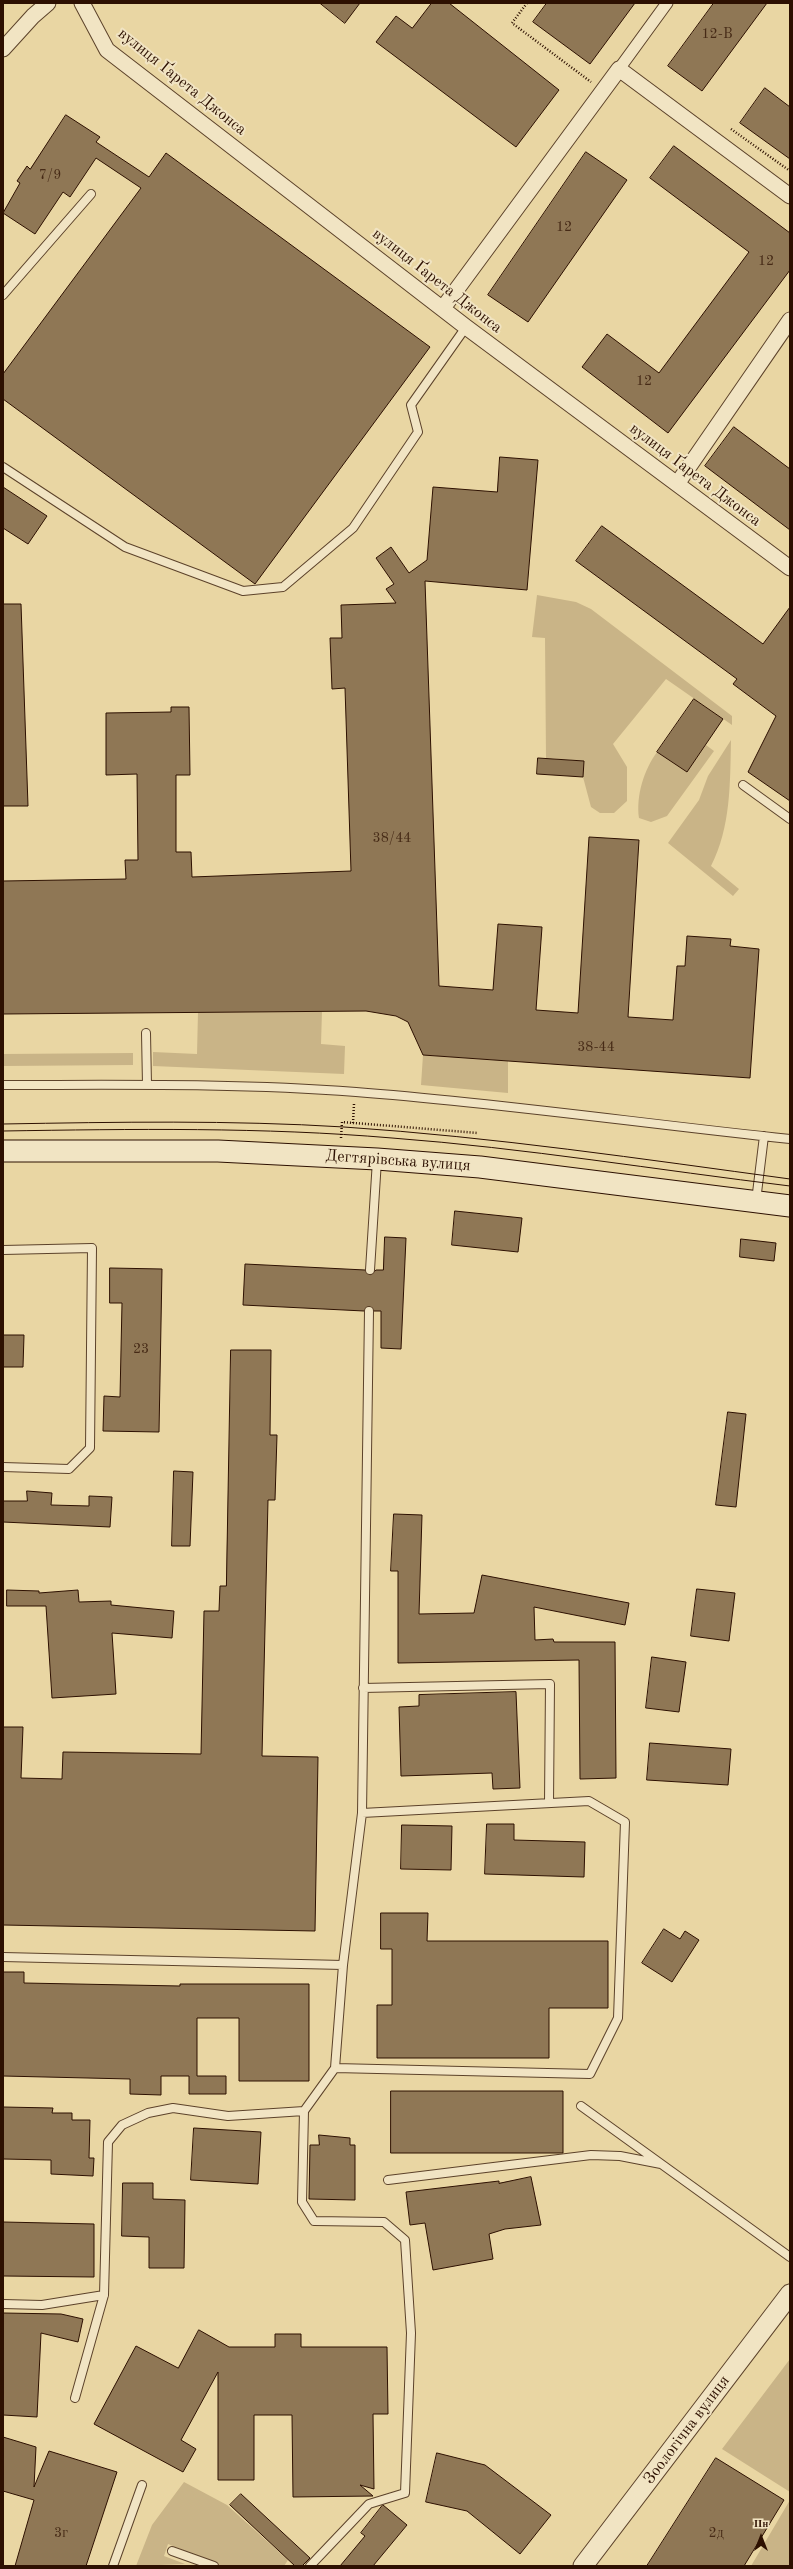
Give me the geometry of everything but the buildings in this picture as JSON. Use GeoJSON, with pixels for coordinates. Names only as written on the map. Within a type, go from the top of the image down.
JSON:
{"type":"FeatureCollection","features":[{"type":"Feature","properties":{"kind":"main road","name":"Дегтярівська вулиця"},"geometry":{"type":"LineString","coordinates":[[3,1151],[218,1151],[377,1159],[480,1167],[790,1206]]}},
{"type":"Feature","properties":{"kind":"street"},"geometry":{"type":"LineString","coordinates":[[3,49],[33,16],[48,3]]}},
{"type":"Feature","properties":{"kind":"street","name":"вулиця Ґарета Джонса"},"geometry":{"type":"LineString","coordinates":[[82,3],[107,50],[466,327],[790,568]]}},
{"type":"Feature","properties":{"kind":"street"},"geometry":{"type":"LineString","coordinates":[[443,308],[667,3]]}},
{"type":"Feature","properties":{"kind":"street"},"geometry":{"type":"LineString","coordinates":[[619,69],[790,196]]}},
{"type":"Feature","properties":{"kind":"street"},"geometry":{"type":"LineString","coordinates":[[677,484],[790,320]]}},
{"type":"Feature","properties":{"kind":"street","name":"Зоологічна вулиця"},"geometry":{"type":"LineString","coordinates":[[584,2566],[790,2294]]}},
{"type":"Feature","properties":{"kind":"lane"},"geometry":{"type":"LineString","coordinates":[[3,295],[91,194]]}},
{"type":"Feature","properties":{"kind":"lane"},"geometry":{"type":"LineString","coordinates":[[3,467],[125,547],[243,591],[283,587],[353,528],[418,432],[411,405],[466,327]]}},
{"type":"Feature","properties":{"kind":"lane"},"geometry":{"type":"LineString","coordinates":[[743,785],[790,819]]}},
{"type":"Feature","properties":{"kind":"lane"},"geometry":{"type":"LineString","coordinates":[[146,1032],[147,1085]]}},
{"type":"Feature","properties":{"kind":"lane"},"geometry":{"type":"LineString","coordinates":[[3,1085],[147,1085],[355,1092],[500,1106],[790,1139]]}},
{"type":"Feature","properties":{"kind":"lane"},"geometry":{"type":"LineString","coordinates":[[756,1201],[764,1136]]}},
{"type":"Feature","properties":{"kind":"lane"},"geometry":{"type":"LineString","coordinates":[[370,1270],[377,1159]]}},
{"type":"Feature","properties":{"kind":"lane"},"geometry":{"type":"LineString","coordinates":[[3,1250],[92,1248],[90,1448],[69,1469],[3,1467]]}},
{"type":"Feature","properties":{"kind":"lane"},"geometry":{"type":"LineString","coordinates":[[310,2566],[369,2504],[405,2493],[411,2333],[405,2240],[384,2222],[314,2221],[302,2202],[304,2111],[334,2068],[344,1964],[362,1814],[369,1311]]}},
{"type":"Feature","properties":{"kind":"lane"},"geometry":{"type":"LineString","coordinates":[[363,1688],[550,1684],[549,1803]]}},
{"type":"Feature","properties":{"kind":"lane"},"geometry":{"type":"LineString","coordinates":[[334,2068],[590,2074],[618,2018],[625,1822],[589,1801],[362,1814]]}},
{"type":"Feature","properties":{"kind":"lane"},"geometry":{"type":"LineString","coordinates":[[3,1957],[344,1964]]}},
{"type":"Feature","properties":{"kind":"lane"},"geometry":{"type":"LineString","coordinates":[[581,2106],[790,2257]]}},
{"type":"Feature","properties":{"kind":"lane"},"geometry":{"type":"LineString","coordinates":[[75,2398],[104,2295],[108,2142],[122,2125],[148,2112],[173,2108],[228,2116],[304,2111]]}},
{"type":"Feature","properties":{"kind":"lane"},"geometry":{"type":"LineString","coordinates":[[388,2180],[592,2155],[620,2156],[661,2164]]}},
{"type":"Feature","properties":{"kind":"lane"},"geometry":{"type":"LineString","coordinates":[[3,2304],[42,2305],[104,2295]]}},
{"type":"Feature","properties":{"kind":"lane"},"geometry":{"type":"LineString","coordinates":[[113,2566],[142,2485]]}},
{"type":"Feature","properties":{"kind":"lane"},"geometry":{"type":"LineString","coordinates":[[172,2551],[214,2566]]}},
{"type":"Feature","properties":{"kind":"path"},"geometry":{"type":"LineString","coordinates":[[527,3],[512,23],[603,91]]}},
{"type":"Feature","properties":{"kind":"path"},"geometry":{"type":"LineString","coordinates":[[353,1122],[355,1092]]}},
{"type":"Feature","properties":{"kind":"path"},"geometry":{"type":"LineString","coordinates":[[341,1140],[342,1122],[478,1133]]}},
{"type":"Feature","properties":{"kind":"shaded area"},"geometry":{"type":"Polygon","coordinates":[[[537,595],[576,602],[591,609],[732,716],[732,725],[666,679],[613,744],[627,767],[627,801],[614,813],[600,813],[591,807],[583,777],[584,761],[546,758],[545,638],[532,637],[537,595]]]}},
{"type":"Feature","properties":{"kind":"shaded area"},"geometry":{"type":"Polygon","coordinates":[[[731,740],[730,789],[726,821],[718,851],[711,866],[739,889],[733,896],[668,843],[699,800],[708,776],[731,740]]]}},
{"type":"Feature","properties":{"kind":"shaded area"},"geometry":{"type":"Polygon","coordinates":[[[706,745],[714,751],[667,816],[651,822],[639,818],[638,809],[642,783],[648,767],[657,752],[687,772],[706,745]]]}},
{"type":"Feature","properties":{"kind":"shaded area"},"geometry":{"type":"Polygon","coordinates":[[[322,1011],[321,1044],[345,1046],[344,1074],[153,1066],[153,1052],[197,1054],[198,1012],[322,1011]]]}},
{"type":"Feature","properties":{"kind":"shaded area"},"geometry":{"type":"Polygon","coordinates":[[[133,1053],[133,1065],[3,1066],[3,1054],[133,1053]]]}},
{"type":"Feature","properties":{"kind":"shaded area"},"geometry":{"type":"Polygon","coordinates":[[[423,1055],[508,1061],[508,1093],[421,1085],[423,1055]]]}},
{"type":"Feature","properties":{"kind":"shaded area"},"geometry":{"type":"Polygon","coordinates":[[[790,2359],[790,2492],[722,2449],[790,2359]]]}},
{"type":"Feature","properties":{"kind":"shaded area"},"geometry":{"type":"Polygon","coordinates":[[[184,2482],[227,2505],[288,2560],[284,2566],[222,2566],[168,2544],[164,2556],[185,2564],[136,2566],[152,2525],[184,2482]]]}},
{"type":"Feature","properties":{"kind":"shaded area"},"geometry":{"type":"Polygon","coordinates":[[[790,2500],[790,2566],[751,2566],[790,2500]]]}},
{"type":"Feature","properties":{"kind":"tram line"},"geometry":{"type":"LineString","coordinates":[[3,1124],[217,1122],[344,1127],[400,1131],[512,1143],[623,1156],[790,1179]]}},
{"type":"Feature","properties":{"kind":"tram line"},"geometry":{"type":"LineString","coordinates":[[3,1131],[246,1130],[344,1134],[492,1147],[790,1186]]}}]}
